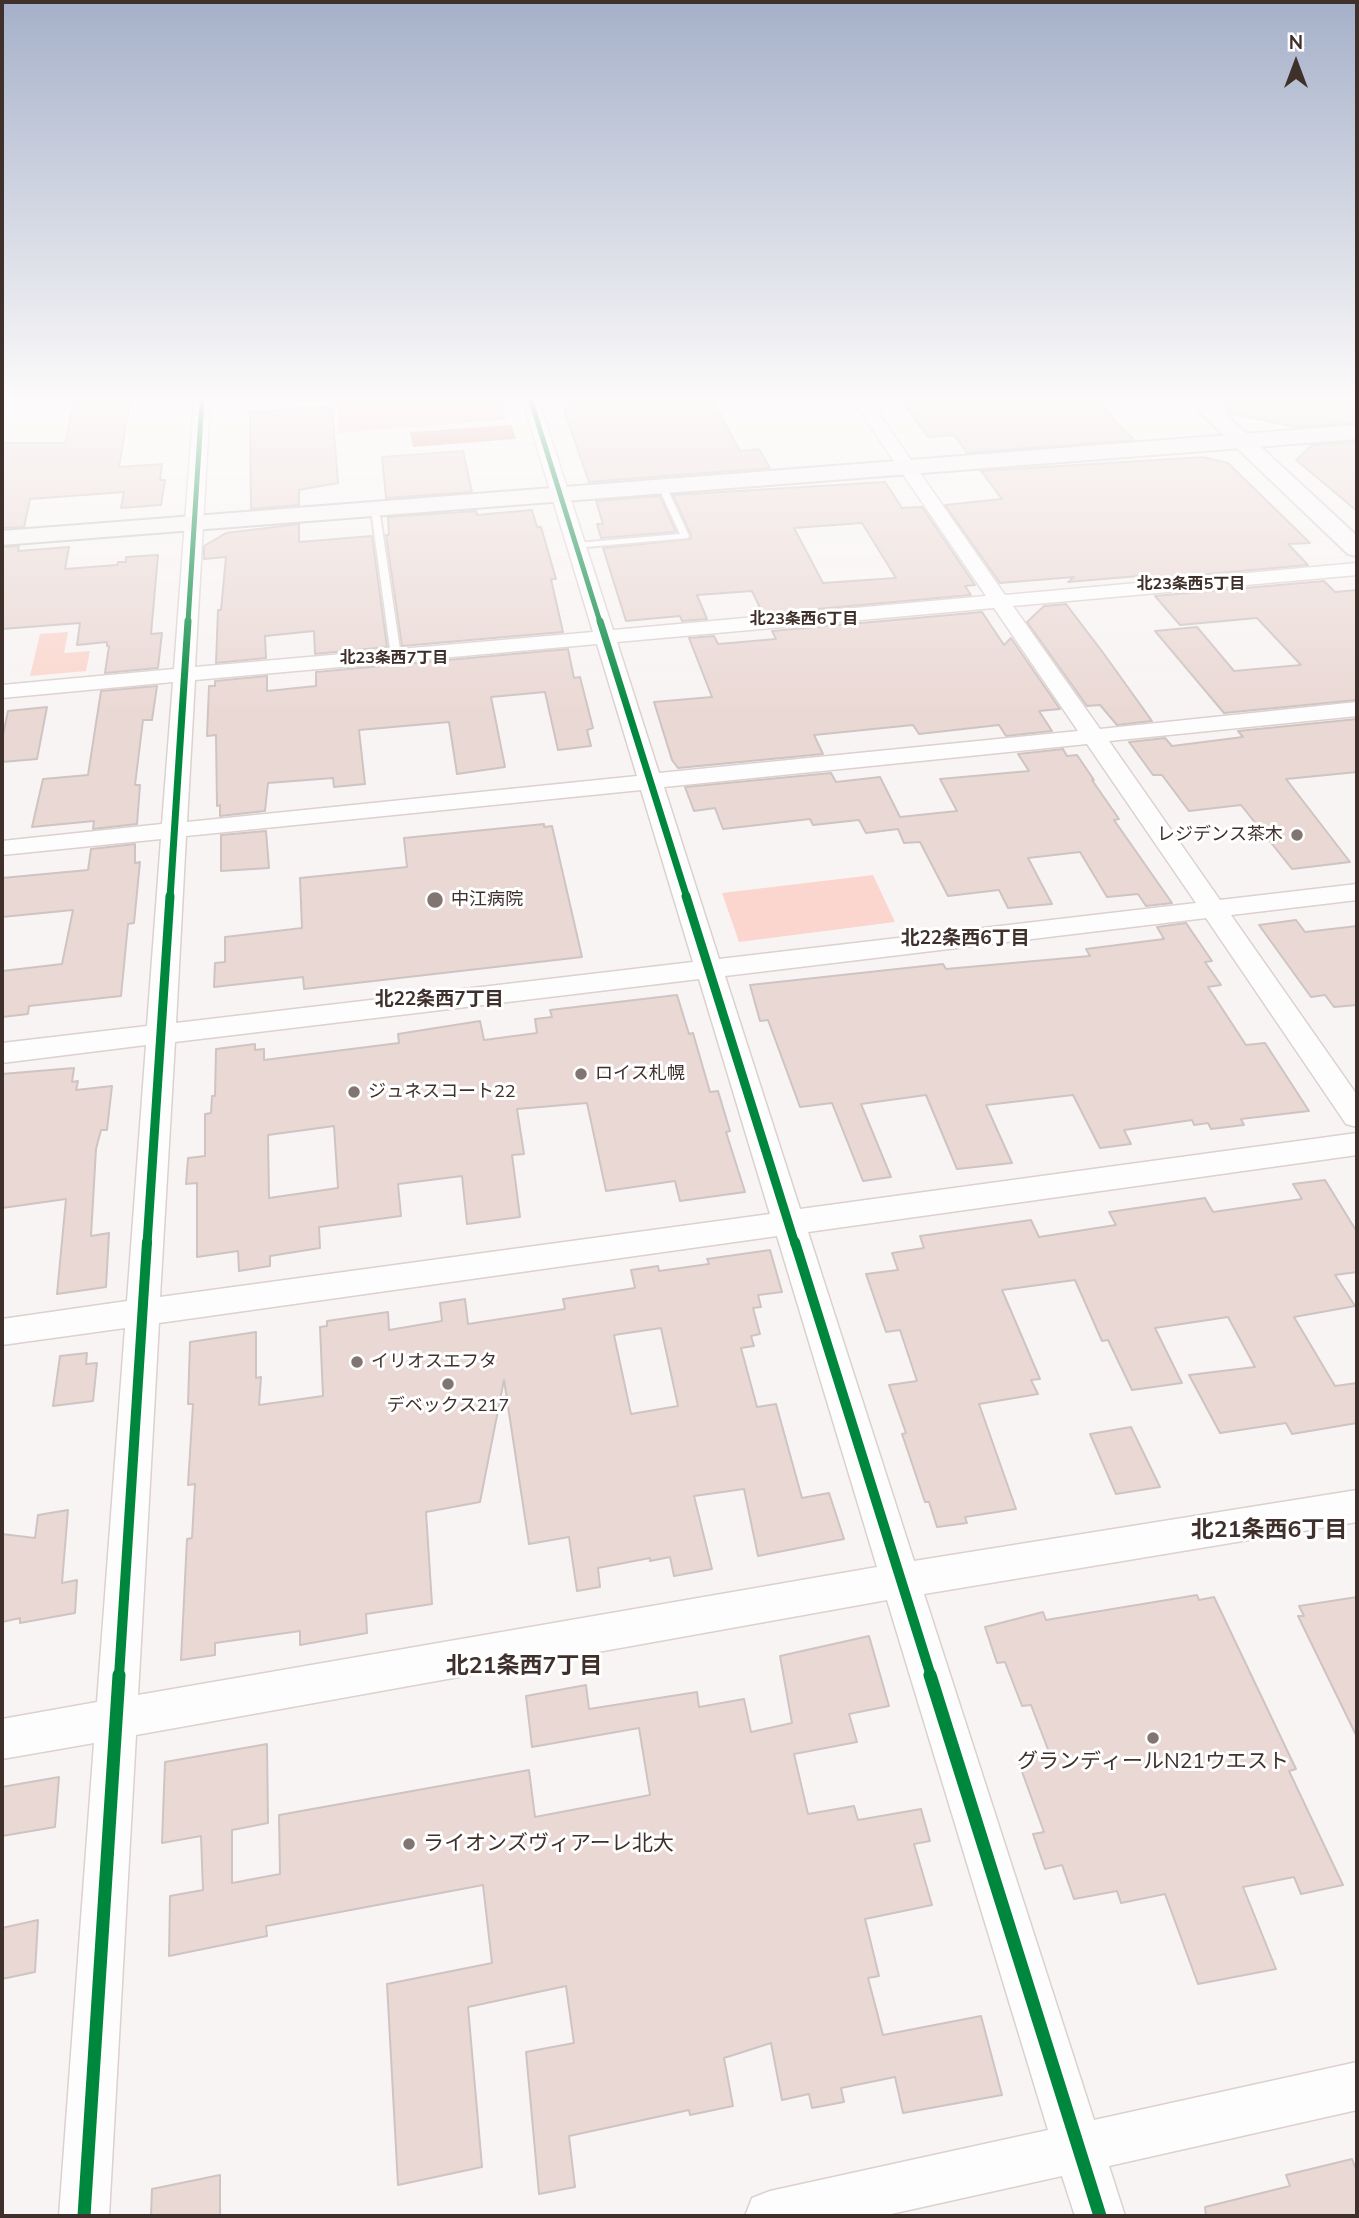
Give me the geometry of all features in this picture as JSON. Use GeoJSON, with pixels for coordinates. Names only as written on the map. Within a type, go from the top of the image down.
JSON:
{"type":"FeatureCollection","features":[{"type":"Feature","properties":{"kind":"main road"},"geometry":{"type":"LineString","coordinates":[[2,538],[431,505]]}},
{"type":"Feature","properties":{"kind":"street"},"geometry":{"type":"LineString","coordinates":[[84,2216],[195,505]]}},
{"type":"Feature","properties":{"kind":"street"},"geometry":{"type":"LineString","coordinates":[[564,505],[1100,2216]]}},
{"type":"Feature","properties":{"kind":"street"},"geometry":{"type":"LineString","coordinates":[[933,505],[1357,1117]]}},
{"type":"Feature","properties":{"kind":"street"},"geometry":{"type":"LineString","coordinates":[[1309,505],[1357,549]]}},
{"type":"Feature","properties":{"kind":"street"},"geometry":{"type":"LineString","coordinates":[[2,691],[1357,569]]}},
{"type":"Feature","properties":{"kind":"street"},"geometry":{"type":"LineString","coordinates":[[2,848],[1357,709]]}},
{"type":"Feature","properties":{"kind":"street"},"geometry":{"type":"LineString","coordinates":[[2,1053],[1357,892]]}},
{"type":"Feature","properties":{"kind":"street"},"geometry":{"type":"LineString","coordinates":[[2,1332],[1357,1144]]}},
{"type":"Feature","properties":{"kind":"street"},"geometry":{"type":"LineString","coordinates":[[2,1739],[901,1580],[1357,1506]]}},
{"type":"Feature","properties":{"kind":"street"},"geometry":{"type":"LineString","coordinates":[[769,2216],[1357,2086]]}},
{"type":"Feature","properties":{"kind":"lane"},"geometry":{"type":"LineString","coordinates":[[577,546],[684,536],[670,505]]}},
{"type":"Feature","properties":{"kind":"lane"},"geometry":{"type":"LineString","coordinates":[[375,509],[396,656]]}},
{"type":"Feature","properties":{"kind":"shaded area"},"geometry":{"type":"Polygon","coordinates":[[[68,632],[64,653],[90,651],[86,671],[30,676],[40,634],[68,632]]]}},
{"type":"Feature","properties":{"kind":"shaded area"},"geometry":{"type":"Polygon","coordinates":[[[873,875],[895,922],[739,942],[722,893],[873,875]]]}},
{"type":"Feature","properties":{"kind":"building"},"geometry":{"type":"Polygon","coordinates":[[[2,505],[29,505],[24,527],[2,528],[2,505]]]}},
{"type":"Feature","properties":{"kind":"building"},"geometry":{"type":"Polygon","coordinates":[[[122,505],[161,505],[161,505],[121,508],[122,505]]]}},
{"type":"Feature","properties":{"kind":"building"},"geometry":{"type":"Polygon","coordinates":[[[251,505],[299,505],[299,505],[251,509],[251,505]]]}},
{"type":"Feature","properties":{"kind":"building"},"geometry":{"type":"Polygon","coordinates":[[[597,505],[664,505],[676,532],[601,538],[597,524],[603,524],[597,505]]]}},
{"type":"Feature","properties":{"kind":"building"},"geometry":{"type":"Polygon","coordinates":[[[677,505],[900,505],[902,508],[922,507],[975,585],[965,586],[971,595],[763,614],[752,591],[697,595],[707,619],[682,621],[680,616],[626,621],[603,548],[690,539],[691,535],[677,505]],[[862,523],[794,528],[823,583],[896,578],[862,523]]]}},
{"type":"Feature","properties":{"kind":"building"},"geometry":{"type":"Polygon","coordinates":[[[945,505],[1271,505],[1310,543],[1288,544],[1308,565],[1142,580],[1139,576],[1068,582],[1074,577],[1000,583],[945,505]]]}},
{"type":"Feature","properties":{"kind":"building"},"geometry":{"type":"Polygon","coordinates":[[[532,510],[537,527],[541,527],[556,579],[551,579],[563,632],[402,646],[386,535],[389,535],[388,517],[476,511],[477,515],[532,510]]]}},
{"type":"Feature","properties":{"kind":"building"},"geometry":{"type":"Polygon","coordinates":[[[299,524],[299,542],[372,536],[387,647],[315,654],[314,631],[265,636],[266,658],[216,663],[218,610],[221,610],[226,557],[204,559],[204,546],[226,533],[299,524]]]}},
{"type":"Feature","properties":{"kind":"building"},"geometry":{"type":"Polygon","coordinates":[[[19,546],[18,551],[69,547],[65,569],[117,565],[118,562],[126,562],[126,557],[158,555],[151,634],[162,633],[158,668],[105,673],[109,646],[107,642],[77,645],[80,623],[2,629],[2,547],[19,546]]]}},
{"type":"Feature","properties":{"kind":"building"},"geometry":{"type":"Polygon","coordinates":[[[1324,581],[1335,592],[1357,590],[1357,700],[1224,713],[1155,631],[1197,627],[1234,671],[1301,665],[1257,618],[1180,625],[1155,596],[1324,581]]]}},
{"type":"Feature","properties":{"kind":"building"},"geometry":{"type":"Polygon","coordinates":[[[1066,604],[1152,721],[1117,725],[1100,705],[1087,706],[1027,622],[1044,606],[1066,604]]]}},
{"type":"Feature","properties":{"kind":"building"},"geometry":{"type":"Polygon","coordinates":[[[982,612],[1004,645],[1011,638],[1060,709],[1039,711],[1052,731],[1006,736],[999,725],[919,734],[913,725],[814,735],[823,754],[678,768],[672,760],[654,702],[712,697],[689,638],[714,636],[718,644],[776,639],[772,631],[982,612]]]}},
{"type":"Feature","properties":{"kind":"building"},"geometry":{"type":"Polygon","coordinates":[[[568,649],[574,678],[580,677],[593,728],[587,730],[591,746],[558,750],[545,692],[491,697],[505,767],[457,774],[449,722],[359,730],[365,784],[334,787],[333,778],[268,783],[265,811],[220,816],[220,805],[217,806],[216,735],[207,736],[209,686],[215,686],[215,681],[267,676],[267,691],[316,686],[316,672],[568,649]]]}},
{"type":"Feature","properties":{"kind":"building"},"geometry":{"type":"Polygon","coordinates":[[[157,686],[152,720],[143,720],[135,785],[140,785],[137,824],[93,829],[94,821],[32,827],[43,779],[88,775],[101,691],[157,686]]]}},
{"type":"Feature","properties":{"kind":"building"},"geometry":{"type":"Polygon","coordinates":[[[47,707],[37,759],[2,762],[2,740],[8,711],[47,707]]]}},
{"type":"Feature","properties":{"kind":"building"},"geometry":{"type":"Polygon","coordinates":[[[1357,719],[1357,772],[1286,779],[1350,862],[1292,869],[1241,805],[1189,811],[1162,775],[1153,775],[1129,742],[1165,738],[1172,746],[1243,737],[1238,731],[1357,719]]]}},
{"type":"Feature","properties":{"kind":"building"},"geometry":{"type":"Polygon","coordinates":[[[1063,749],[1067,756],[1077,755],[1119,819],[1114,820],[1172,903],[1146,906],[1138,894],[1107,897],[1080,852],[1028,858],[1052,904],[1008,908],[999,890],[948,896],[920,842],[904,843],[898,829],[866,833],[859,820],[813,825],[810,819],[723,829],[715,808],[694,811],[685,787],[831,773],[836,782],[880,777],[900,817],[957,811],[940,779],[1029,771],[1018,754],[1063,749]]]}},
{"type":"Feature","properties":{"kind":"building"},"geometry":{"type":"Polygon","coordinates":[[[544,824],[544,827],[552,826],[582,957],[304,989],[303,977],[214,987],[215,963],[225,962],[225,937],[302,928],[300,878],[407,867],[404,838],[544,824]]]}},
{"type":"Feature","properties":{"kind":"building"},"geometry":{"type":"Polygon","coordinates":[[[266,831],[269,868],[221,871],[221,835],[266,831]]]}},
{"type":"Feature","properties":{"kind":"building"},"geometry":{"type":"Polygon","coordinates":[[[135,844],[135,863],[140,862],[134,923],[128,924],[121,996],[29,1006],[28,1014],[2,1017],[2,971],[62,964],[73,910],[2,917],[2,878],[88,870],[91,849],[135,844]]]}},
{"type":"Feature","properties":{"kind":"building"},"geometry":{"type":"Polygon","coordinates":[[[1296,920],[1305,932],[1357,926],[1357,1005],[1334,1007],[1325,995],[1311,997],[1259,925],[1296,920]]]}},
{"type":"Feature","properties":{"kind":"building"},"geometry":{"type":"Polygon","coordinates":[[[1186,923],[1212,961],[1205,962],[1221,985],[1208,987],[1246,1045],[1265,1043],[1309,1111],[1241,1119],[1244,1125],[1211,1129],[1208,1123],[1194,1125],[1192,1120],[1124,1130],[1131,1144],[1100,1148],[1073,1095],[986,1105],[1012,1163],[957,1169],[926,1095],[861,1104],[891,1177],[863,1181],[832,1103],[800,1107],[768,1020],[760,1021],[750,985],[943,964],[946,969],[1090,956],[1086,949],[1164,939],[1157,927],[1186,923]]]}},
{"type":"Feature","properties":{"kind":"building"},"geometry":{"type":"Polygon","coordinates":[[[677,995],[689,1034],[693,1033],[710,1092],[718,1091],[730,1131],[726,1132],[745,1192],[680,1201],[675,1181],[606,1191],[587,1103],[517,1109],[524,1154],[512,1155],[520,1217],[467,1224],[462,1176],[398,1184],[401,1216],[319,1227],[320,1248],[270,1256],[270,1266],[239,1271],[238,1251],[197,1257],[197,1183],[186,1184],[188,1158],[205,1156],[205,1114],[211,1113],[212,1096],[215,1096],[216,1049],[255,1044],[255,1050],[264,1049],[264,1060],[399,1043],[398,1034],[480,1021],[484,1040],[537,1033],[535,1019],[552,1017],[550,1010],[677,995]],[[334,1126],[268,1135],[269,1198],[338,1188],[334,1126]]]}},
{"type":"Feature","properties":{"kind":"building"},"geometry":{"type":"Polygon","coordinates":[[[74,1068],[72,1082],[78,1081],[76,1090],[112,1086],[107,1130],[101,1130],[96,1149],[91,1236],[109,1233],[106,1287],[57,1294],[66,1199],[2,1208],[2,1074],[74,1068]]]}},
{"type":"Feature","properties":{"kind":"building"},"geometry":{"type":"Polygon","coordinates":[[[1325,1180],[1357,1232],[1357,1272],[1335,1275],[1355,1306],[1294,1317],[1335,1386],[1357,1383],[1357,1423],[1292,1434],[1286,1423],[1220,1433],[1189,1375],[1255,1367],[1228,1317],[1155,1328],[1182,1383],[1132,1390],[1108,1340],[1102,1341],[1075,1280],[1002,1290],[1040,1379],[1031,1380],[1038,1394],[979,1404],[1016,1509],[965,1517],[967,1523],[937,1527],[929,1502],[925,1502],[902,1434],[906,1433],[889,1385],[917,1381],[900,1330],[886,1332],[866,1274],[898,1270],[892,1253],[924,1248],[920,1236],[1031,1220],[1039,1237],[1116,1225],[1109,1212],[1205,1198],[1213,1212],[1302,1199],[1293,1184],[1325,1180]]]}},
{"type":"Feature","properties":{"kind":"building"},"geometry":{"type":"Polygon","coordinates":[[[770,1250],[782,1292],[758,1295],[761,1307],[753,1308],[760,1334],[751,1336],[754,1346],[741,1348],[757,1407],[776,1404],[802,1498],[829,1493],[844,1539],[758,1556],[744,1489],[694,1496],[712,1569],[674,1576],[670,1557],[650,1561],[650,1558],[598,1568],[600,1587],[577,1591],[569,1537],[529,1544],[504,1380],[480,1502],[426,1512],[432,1604],[366,1614],[367,1633],[300,1645],[300,1631],[215,1643],[215,1655],[181,1660],[187,1539],[192,1538],[195,1484],[188,1485],[193,1404],[188,1404],[190,1342],[256,1332],[256,1378],[261,1377],[259,1405],[323,1396],[320,1327],[327,1326],[327,1321],[388,1312],[389,1330],[442,1321],[440,1303],[465,1299],[468,1324],[565,1309],[563,1299],[635,1288],[631,1270],[658,1266],[659,1271],[709,1264],[707,1259],[770,1250]],[[661,1328],[614,1335],[631,1414],[678,1406],[661,1328]]]}},
{"type":"Feature","properties":{"kind":"building"},"geometry":{"type":"Polygon","coordinates":[[[87,1353],[86,1364],[97,1363],[93,1401],[53,1406],[60,1356],[87,1353]]]}},
{"type":"Feature","properties":{"kind":"building"},"geometry":{"type":"Polygon","coordinates":[[[1131,1427],[1160,1487],[1116,1494],[1090,1434],[1131,1427]]]}},
{"type":"Feature","properties":{"kind":"building"},"geometry":{"type":"Polygon","coordinates":[[[68,1510],[62,1583],[77,1580],[75,1613],[20,1623],[20,1618],[2,1622],[2,1534],[35,1538],[38,1515],[68,1510]]]}},
{"type":"Feature","properties":{"kind":"building"},"geometry":{"type":"Polygon","coordinates":[[[1197,1595],[1199,1600],[1214,1597],[1296,1769],[1289,1771],[1343,1885],[1301,1894],[1294,1877],[1243,1887],[1276,1969],[1198,1984],[1165,1894],[1121,1903],[1117,1891],[1074,1899],[1062,1865],[1045,1869],[1033,1834],[1044,1832],[1017,1758],[1049,1752],[1031,1705],[1022,1706],[1005,1662],[997,1663],[985,1627],[1043,1612],[1046,1620],[1197,1595]]]}},
{"type":"Feature","properties":{"kind":"building"},"geometry":{"type":"Polygon","coordinates":[[[1357,1597],[1357,1737],[1298,1616],[1304,1616],[1299,1606],[1357,1597]]]}},
{"type":"Feature","properties":{"kind":"building"},"geometry":{"type":"Polygon","coordinates":[[[869,1636],[889,1706],[849,1714],[857,1742],[794,1754],[808,1814],[854,1806],[858,1820],[921,1809],[930,1841],[914,1844],[932,1905],[865,1919],[879,1976],[868,1978],[883,2035],[981,2016],[1002,2095],[903,2113],[895,2077],[841,2088],[844,2102],[812,2108],[809,2094],[782,2100],[771,2043],[724,2058],[733,2106],[690,2115],[689,2110],[569,2136],[575,2187],[539,2194],[526,2052],[574,2043],[566,1986],[468,2007],[482,2167],[398,2185],[387,1984],[492,1963],[483,1885],[266,1926],[267,1936],[169,1956],[170,1896],[203,1890],[201,1836],[162,1843],[165,1762],[267,1744],[268,1823],[232,1830],[232,1883],[280,1874],[279,1815],[529,1770],[535,1817],[650,1795],[639,1728],[532,1747],[526,1696],[586,1685],[589,1709],[697,1692],[699,1707],[744,1699],[751,1732],[792,1723],[780,1656],[869,1636]]]}},
{"type":"Feature","properties":{"kind":"building"},"geometry":{"type":"Polygon","coordinates":[[[59,1777],[55,1827],[2,1836],[2,1787],[59,1777]]]}},
{"type":"Feature","properties":{"kind":"building"},"geometry":{"type":"Polygon","coordinates":[[[38,1920],[35,1972],[2,1979],[2,1928],[38,1920]]]}},
{"type":"Feature","properties":{"kind":"building"},"geometry":{"type":"Polygon","coordinates":[[[1352,2159],[1357,2172],[1357,2216],[1206,2216],[1205,2207],[1290,2186],[1286,2175],[1352,2159]]]}},
{"type":"Feature","properties":{"kind":"building"},"geometry":{"type":"Polygon","coordinates":[[[220,2175],[220,2216],[151,2216],[152,2189],[220,2175]]]}},
{"type":"Feature","properties":{"kind":"cycle path"},"geometry":{"type":"LineString","coordinates":[[84,2216],[195,505]]}},
{"type":"Feature","properties":{"kind":"cycle path"},"geometry":{"type":"LineString","coordinates":[[563,505],[1100,2216]]}},
{"type":"Feature","properties":{"kind":"place","name":"レジデンス茶木"},"geometry":{"type":"Point","coordinates":[1297,835]}},
{"type":"Feature","properties":{"kind":"place","name":"中江病院"},"geometry":{"type":"Point","coordinates":[435,900]}},
{"type":"Feature","properties":{"kind":"place","name":"ロイス札幌"},"geometry":{"type":"Point","coordinates":[581,1074]}},
{"type":"Feature","properties":{"kind":"place","name":"ジュネスコート22"},"geometry":{"type":"Point","coordinates":[354,1092]}},
{"type":"Feature","properties":{"kind":"place","name":"イリオスエフタ"},"geometry":{"type":"Point","coordinates":[357,1362]}},
{"type":"Feature","properties":{"kind":"place","name":"デベックス217"},"geometry":{"type":"Point","coordinates":[448,1384]}},
{"type":"Feature","properties":{"kind":"place","name":"グランディールN21ウエスト"},"geometry":{"type":"Point","coordinates":[1153,1738]}},
{"type":"Feature","properties":{"kind":"place","name":"ライオンズヴィアーレ北大"},"geometry":{"type":"Point","coordinates":[409,1844]}},
{"type":"Feature","properties":{"kind":"district","name":"北23条西5丁目"},"geometry":{"type":"Point","coordinates":[1191,584]}},
{"type":"Feature","properties":{"kind":"district","name":"北23条西6丁目"},"geometry":{"type":"Point","coordinates":[804,619]}},
{"type":"Feature","properties":{"kind":"district","name":"北23条西7丁目"},"geometry":{"type":"Point","coordinates":[394,658]}},
{"type":"Feature","properties":{"kind":"district","name":"北22条西6丁目"},"geometry":{"type":"Point","coordinates":[965,938]}},
{"type":"Feature","properties":{"kind":"district","name":"北22条西7丁目"},"geometry":{"type":"Point","coordinates":[439,999]}},
{"type":"Feature","properties":{"kind":"district","name":"北21条西6丁目"},"geometry":{"type":"Point","coordinates":[1269,1530]}},
{"type":"Feature","properties":{"kind":"district","name":"北21条西7丁目"},"geometry":{"type":"Point","coordinates":[524,1666]}}]}
